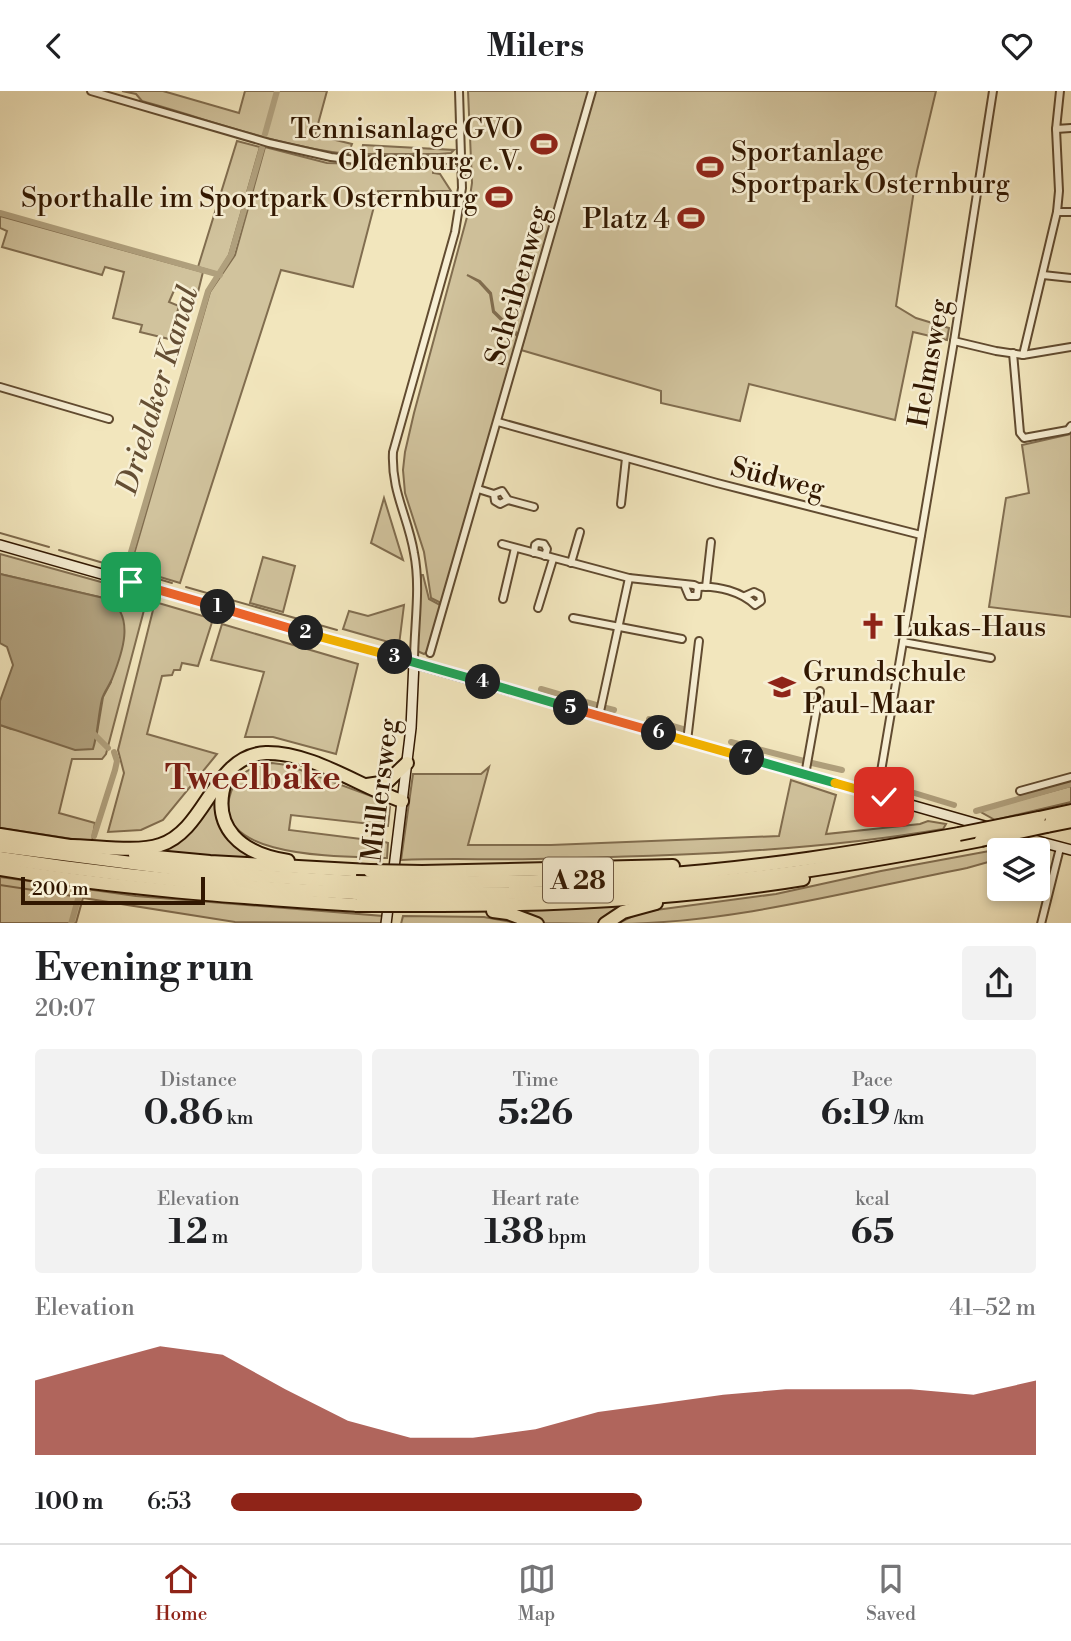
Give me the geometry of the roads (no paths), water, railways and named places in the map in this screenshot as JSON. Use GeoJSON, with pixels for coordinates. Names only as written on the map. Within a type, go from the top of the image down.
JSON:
{"type":"FeatureCollection","features":[{"type":"Feature","properties":{"kind":"highway"},"geometry":{"type":"LineString","coordinates":[[69,846],[152,848],[169,842],[189,826],[229,771],[256,754],[282,754],[307,761],[403,797]]}},
{"type":"Feature","properties":{"kind":"highway"},"geometry":{"type":"LineString","coordinates":[[373,785],[391,779],[407,763]]}},
{"type":"Feature","properties":{"kind":"highway"},"geometry":{"type":"LineString","coordinates":[[229,771],[221,795],[221,805],[226,825],[236,839],[253,851],[270,857],[336,870],[356,888]]}},
{"type":"Feature","properties":{"kind":"highway","name":"A 28"},"geometry":{"type":"LineString","coordinates":[[419,888],[539,892],[662,886],[795,872],[981,840],[1071,811]]}},
{"type":"Feature","properties":{"kind":"highway","name":"A 28"},"geometry":{"type":"LineString","coordinates":[[419,888],[685,866],[737,868],[1043,822],[1071,821]]}},
{"type":"Feature","properties":{"kind":"highway"},"geometry":{"type":"LineString","coordinates":[[0,835],[69,846],[210,862],[336,870]]}},
{"type":"Feature","properties":{"kind":"highway"},"geometry":{"type":"LineString","coordinates":[[0,846],[209,873],[356,888]]}},
{"type":"Feature","properties":{"kind":"highway"},"geometry":{"type":"LineString","coordinates":[[0,858],[198,883],[419,888],[462,905],[508,913],[537,923]]}},
{"type":"Feature","properties":{"kind":"highway"},"geometry":{"type":"LineString","coordinates":[[462,905],[683,895],[850,871],[876,860]]}},
{"type":"Feature","properties":{"kind":"highway"},"geometry":{"type":"LineString","coordinates":[[0,869],[93,883],[216,896],[356,888],[419,888]]}},
{"type":"Feature","properties":{"kind":"highway"},"geometry":{"type":"LineString","coordinates":[[605,923],[633,908],[683,895]]}},
{"type":"Feature","properties":{"kind":"main road"},"geometry":{"type":"LineString","coordinates":[[0,545],[1071,850]]}},
{"type":"Feature","properties":{"kind":"main road","name":"Müllersweg"},"geometry":{"type":"LineString","coordinates":[[386,923],[407,763],[414,662]]}},
{"type":"Feature","properties":{"kind":"street"},"geometry":{"type":"LineString","coordinates":[[91,91],[125,103],[331,157],[356,160],[461,160]]}},
{"type":"Feature","properties":{"kind":"street"},"geometry":{"type":"LineString","coordinates":[[414,662],[416,560],[410,532],[396,495],[392,471],[393,452],[455,232],[462,188],[459,91]]}},
{"type":"Feature","properties":{"kind":"street","name":"Scheibenweg"},"geometry":{"type":"LineString","coordinates":[[430,653],[592,91]]}},
{"type":"Feature","properties":{"kind":"street","name":"Helmsweg"},"geometry":{"type":"LineString","coordinates":[[877,795],[954,341],[993,91]]}},
{"type":"Feature","properties":{"kind":"street"},"geometry":{"type":"LineString","coordinates":[[1023,355],[1057,212],[1056,129],[1060,91]]}},
{"type":"Feature","properties":{"kind":"street"},"geometry":{"type":"LineString","coordinates":[[1056,129],[1071,128]]}},
{"type":"Feature","properties":{"kind":"street"},"geometry":{"type":"LineString","coordinates":[[1057,212],[1071,212]]}},
{"type":"Feature","properties":{"kind":"street"},"geometry":{"type":"LineString","coordinates":[[1043,275],[1071,278]]}},
{"type":"Feature","properties":{"kind":"street"},"geometry":{"type":"LineString","coordinates":[[954,341],[1023,355],[1071,348]]}},
{"type":"Feature","properties":{"kind":"street"},"geometry":{"type":"LineString","coordinates":[[1013,353],[1020,433],[1024,437],[1068,430],[1071,426]]}},
{"type":"Feature","properties":{"kind":"street"},"geometry":{"type":"LineString","coordinates":[[0,387],[108,419]]}},
{"type":"Feature","properties":{"kind":"street","name":"Südweg"},"geometry":{"type":"LineString","coordinates":[[498,422],[718,484],[921,535]]}},
{"type":"Feature","properties":{"kind":"street"},"geometry":{"type":"LineString","coordinates":[[621,504],[626,458]]}},
{"type":"Feature","properties":{"kind":"street"},"geometry":{"type":"LineString","coordinates":[[478,489],[494,495],[495,501],[500,504],[508,500],[534,507]]}},
{"type":"Feature","properties":{"kind":"street"},"geometry":{"type":"LineString","coordinates":[[571,563],[580,532]]}},
{"type":"Feature","properties":{"kind":"street"},"geometry":{"type":"LineString","coordinates":[[684,584],[689,596],[697,596],[702,587],[711,542]]}},
{"type":"Feature","properties":{"kind":"street"},"geometry":{"type":"LineString","coordinates":[[502,544],[628,578],[684,584],[745,596]]}},
{"type":"Feature","properties":{"kind":"street"},"geometry":{"type":"LineString","coordinates":[[534,553],[535,545],[544,544],[547,549],[545,556]]}},
{"type":"Feature","properties":{"kind":"street"},"geometry":{"type":"LineString","coordinates":[[503,599],[515,548]]}},
{"type":"Feature","properties":{"kind":"street"},"geometry":{"type":"LineString","coordinates":[[538,608],[553,559]]}},
{"type":"Feature","properties":{"kind":"street"},"geometry":{"type":"LineString","coordinates":[[599,716],[628,578]]}},
{"type":"Feature","properties":{"kind":"street"},"geometry":{"type":"LineString","coordinates":[[573,618],[682,639]]}},
{"type":"Feature","properties":{"kind":"street"},"geometry":{"type":"LineString","coordinates":[[687,741],[699,641]]}},
{"type":"Feature","properties":{"kind":"street"},"geometry":{"type":"LineString","coordinates":[[903,642],[991,658]]}},
{"type":"Feature","properties":{"kind":"street"},"geometry":{"type":"LineString","coordinates":[[805,775],[820,691]]}},
{"type":"Feature","properties":{"kind":"street"},"geometry":{"type":"LineString","coordinates":[[1020,791],[1071,777]]}},
{"type":"Feature","properties":{"kind":"street"},"geometry":{"type":"LineString","coordinates":[[1041,923],[1060,848]]}},
{"type":"Feature","properties":{"kind":"waterway","name":"Drielaker Kanal"},"geometry":{"type":"LineString","coordinates":[[265,134],[277,91]]}},
{"type":"Feature","properties":{"kind":"waterway","name":"Drielaker Kanal"},"geometry":{"type":"LineString","coordinates":[[126,569],[208,291],[231,255],[262,148]]}},
{"type":"Feature","properties":{"kind":"waterway"},"geometry":{"type":"LineString","coordinates":[[0,213],[220,275]]}},
{"type":"Feature","properties":{"kind":"waterway"},"geometry":{"type":"LineString","coordinates":[[0,533],[49,547]]}},
{"type":"Feature","properties":{"kind":"waterway"},"geometry":{"type":"LineString","coordinates":[[59,550],[172,583]]}},
{"type":"Feature","properties":{"kind":"waterway"},"geometry":{"type":"LineString","coordinates":[[186,587],[337,630]]}},
{"type":"Feature","properties":{"kind":"waterway","name":"Drielaker Kanal"},"geometry":{"type":"LineString","coordinates":[[114,610],[121,589]]}},
{"type":"Feature","properties":{"kind":"waterway"},"geometry":{"type":"LineString","coordinates":[[541,689],[596,705]]}},
{"type":"Feature","properties":{"kind":"waterway"},"geometry":{"type":"LineString","coordinates":[[606,708],[614,710]]}},
{"type":"Feature","properties":{"kind":"waterway"},"geometry":{"type":"LineString","coordinates":[[649,719],[686,730]]}},
{"type":"Feature","properties":{"kind":"waterway","name":"Drielaker Kanal"},"geometry":{"type":"LineString","coordinates":[[93,733],[108,748]]}},
{"type":"Feature","properties":{"kind":"waterway"},"geometry":{"type":"LineString","coordinates":[[731,742],[804,761]]}},
{"type":"Feature","properties":{"kind":"waterway","name":"Drielaker Kanal"},"geometry":{"type":"LineString","coordinates":[[94,836],[115,770],[117,761],[114,752]]}},
{"type":"Feature","properties":{"kind":"waterway"},"geometry":{"type":"LineString","coordinates":[[812,763],[842,770]]}},
{"type":"Feature","properties":{"kind":"waterway"},"geometry":{"type":"LineString","coordinates":[[976,811],[1071,784]]}},
{"type":"Feature","properties":{"kind":"waterway"},"geometry":{"type":"LineString","coordinates":[[888,785],[954,805]]}},
{"type":"Feature","properties":{"kind":"waterway"},"geometry":{"type":"LineString","coordinates":[[0,885],[79,897]]}},
{"type":"Feature","properties":{"kind":"waterway","name":"Drielaker Kanal"},"geometry":{"type":"LineString","coordinates":[[71,923],[80,892]]}},
{"type":"Feature","properties":{"kind":"place","name":"Tennisanlage GVO Oldenburg e.V."},"geometry":{"type":"Point","coordinates":[544,144]}},
{"type":"Feature","properties":{"kind":"place","name":"Sportanlage Sportpark Osternburg"},"geometry":{"type":"Point","coordinates":[710,167]}},
{"type":"Feature","properties":{"kind":"place","name":"Sporthalle im Sportpark Osternburg"},"geometry":{"type":"Point","coordinates":[499,197]}},
{"type":"Feature","properties":{"kind":"place","name":"Platz 4"},"geometry":{"type":"Point","coordinates":[691,218]}},
{"type":"Feature","properties":{"kind":"place","name":"Lukas-Haus"},"geometry":{"type":"Point","coordinates":[873,626]}},
{"type":"Feature","properties":{"kind":"place","name":"Grundschule Paul-Maar"},"geometry":{"type":"Point","coordinates":[782,687]}},
{"type":"Feature","properties":{"kind":"district","name":"Tweelbäke"},"geometry":{"type":"Point","coordinates":[253,777]}}]}
